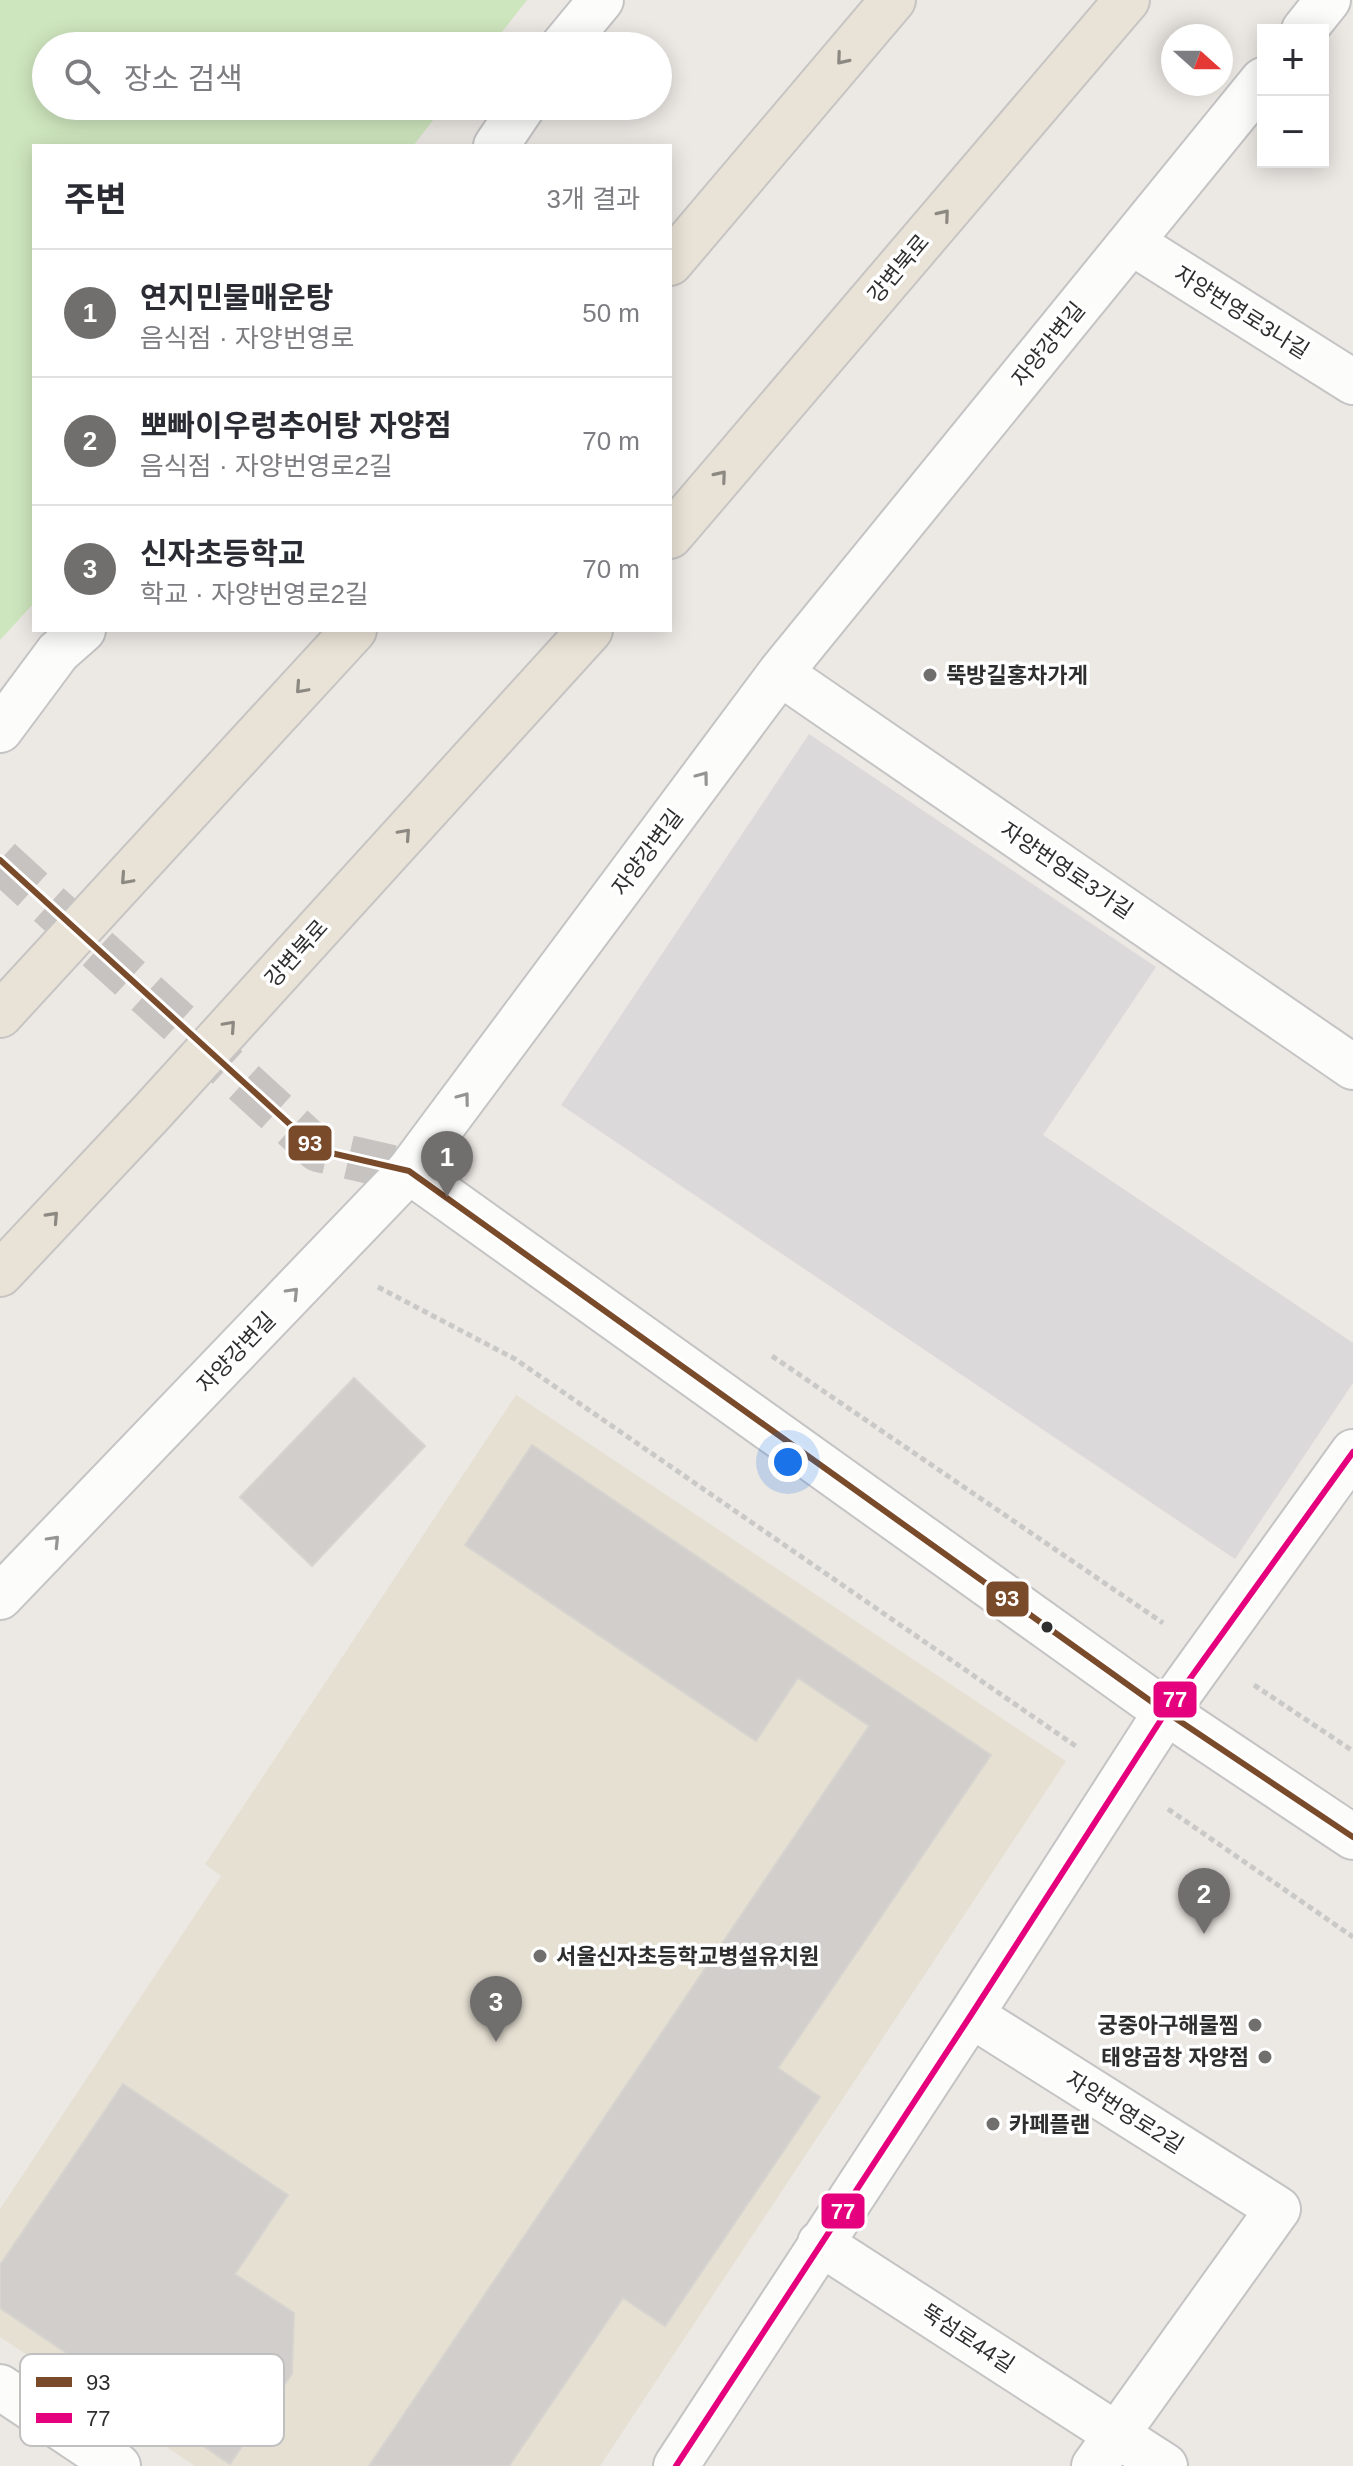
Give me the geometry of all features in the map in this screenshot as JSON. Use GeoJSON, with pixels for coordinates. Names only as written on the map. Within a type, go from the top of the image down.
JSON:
{"type":"FeatureCollection","features":[{"type":"Feature","properties":{"kind":"highway"},"geometry":{"type":"LineString","coordinates":[[672,261],[893,0]]}},
{"type":"Feature","properties":{"kind":"highway","name":"강변북로"},"geometry":{"type":"LineString","coordinates":[[672,534],[1127,0]]}},
{"type":"Feature","properties":{"kind":"highway"},"geometry":{"type":"LineString","coordinates":[[0,1015],[352,632]]}},
{"type":"Feature","properties":{"kind":"highway","name":"강변북로"},"geometry":{"type":"LineString","coordinates":[[0,1274],[152,1112],[588,632]]}},
{"type":"Feature","properties":{"kind":"street"},"geometry":{"type":"LineString","coordinates":[[575,32],[601,0]]}},
{"type":"Feature","properties":{"kind":"street"},"geometry":{"type":"LineString","coordinates":[[1309,24],[1328,0]]}},
{"type":"Feature","properties":{"kind":"street","name":"자양강변길"},"geometry":{"type":"LineString","coordinates":[[0,1597],[409,1171],[780,673],[1257,87]]}},
{"type":"Feature","properties":{"kind":"street"},"geometry":{"type":"LineString","coordinates":[[497,144],[514,120]]}},
{"type":"Feature","properties":{"kind":"street","name":"자양번영로3나길"},"geometry":{"type":"LineString","coordinates":[[1131,242],[1353,382]]}},
{"type":"Feature","properties":{"kind":"street"},"geometry":{"type":"LineString","coordinates":[[0,730],[58,652],[81,632]]}},
{"type":"Feature","properties":{"kind":"street","name":"자양번영로3가길"},"geometry":{"type":"LineString","coordinates":[[780,673],[1353,1067]]}},
{"type":"Feature","properties":{"kind":"street"},"geometry":{"type":"LineString","coordinates":[[409,1171],[1166,1712],[1353,1837]]}},
{"type":"Feature","properties":{"kind":"street"},"geometry":{"type":"LineString","coordinates":[[676,2466],[1166,1712],[1353,1452]]}},
{"type":"Feature","properties":{"kind":"street","name":"자양번영로2길"},"geometry":{"type":"LineString","coordinates":[[971,2015],[1278,2209],[1105,2450]]}},
{"type":"Feature","properties":{"kind":"street","name":"뚝섬로44길"},"geometry":{"type":"LineString","coordinates":[[820,2243],[1105,2450],[1165,2466]]}},
{"type":"Feature","properties":{"kind":"street"},"geometry":{"type":"LineString","coordinates":[[85,2446],[118,2466]]}},
{"type":"Feature","properties":{"kind":"path"},"geometry":{"type":"LineString","coordinates":[[366,1280],[515,1359],[1353,1937]]}},
{"type":"Feature","properties":{"kind":"path"},"geometry":{"type":"LineString","coordinates":[[765,1352],[1353,1751]]}},
{"type":"Feature","properties":{"kind":"shaded area"},"geometry":{"type":"Polygon","coordinates":[[[809,734],[1156,967],[1043,1135],[1353,1343],[1353,1383],[1235,1559],[561,1105],[809,734]]]}},
{"type":"Feature","properties":{"kind":"shaded area"},"geometry":{"type":"Polygon","coordinates":[[[516,1395],[1066,1761],[600,2466],[195,2466],[165,2446],[284,2446],[284,2354],[26,2354],[0,2337],[0,2209],[221,1876],[205,1864],[516,1395]]]}},
{"type":"Feature","properties":{"kind":"green space"},"geometry":{"type":"Polygon","coordinates":[[[0,0],[527,0],[502,32],[32,32],[32,120],[433,120],[415,144],[32,144],[32,605],[0,640],[0,0]]]}},
{"type":"Feature","properties":{"kind":"building"},"geometry":{"type":"Polygon","coordinates":[[[354,1378],[425,1446],[312,1566],[240,1497],[354,1378]]]}},
{"type":"Feature","properties":{"kind":"building"},"geometry":{"type":"Polygon","coordinates":[[[532,1445],[991,1755],[778,2068],[820,2097],[665,2326],[623,2298],[509,2466],[369,2466],[869,1726],[798,1678],[756,1741],[465,1545],[532,1445]]]}},
{"type":"Feature","properties":{"kind":"building"},"geometry":{"type":"Polygon","coordinates":[[[123,2084],[288,2195],[235,2274],[294,2313],[292,2374],[284,2386],[284,2354],[68,2354],[0,2308],[0,2265],[123,2084]]]}},
{"type":"Feature","properties":{"kind":"building"},"geometry":{"type":"Polygon","coordinates":[[[203,2446],[242,2446],[230,2464],[203,2446]]]}},
{"type":"Feature","properties":{"kind":"tunnel"},"geometry":{"type":"LineString","coordinates":[[0,860],[318,1150],[409,1171]]}},
{"type":"Feature","properties":{"kind":"transit line","name":"93"},"geometry":{"type":"LineString","coordinates":[[0,860],[318,1150],[409,1171],[1166,1712],[1353,1837]]}},
{"type":"Feature","properties":{"kind":"transit line","name":"77"},"geometry":{"type":"LineString","coordinates":[[676,2466],[1166,1712],[1353,1452]]}},
{"type":"Feature","properties":{"kind":"place","name":"뚝방길홍차가게"},"geometry":{"type":"Point","coordinates":[930,675]}},
{"type":"Feature","properties":{"kind":"place","name":"연지민물매운탕"},"geometry":{"type":"Point","coordinates":[447,1197]}},
{"type":"Feature","properties":{"kind":"place","name":"뽀빠이우렁추어탕 자양점"},"geometry":{"type":"Point","coordinates":[1204,1934]}},
{"type":"Feature","properties":{"kind":"place","name":"서울신자초등학교병설유치원"},"geometry":{"type":"Point","coordinates":[540,1956]}},
{"type":"Feature","properties":{"kind":"place","name":"궁중아구해물찜"},"geometry":{"type":"Point","coordinates":[1255,2025]}},
{"type":"Feature","properties":{"kind":"place","name":"신자초등학교"},"geometry":{"type":"Point","coordinates":[496,2042]}},
{"type":"Feature","properties":{"kind":"place","name":"태양곱창 자양점"},"geometry":{"type":"Point","coordinates":[1265,2057]}},
{"type":"Feature","properties":{"kind":"place","name":"카페플랜"},"geometry":{"type":"Point","coordinates":[993,2124]}}]}
